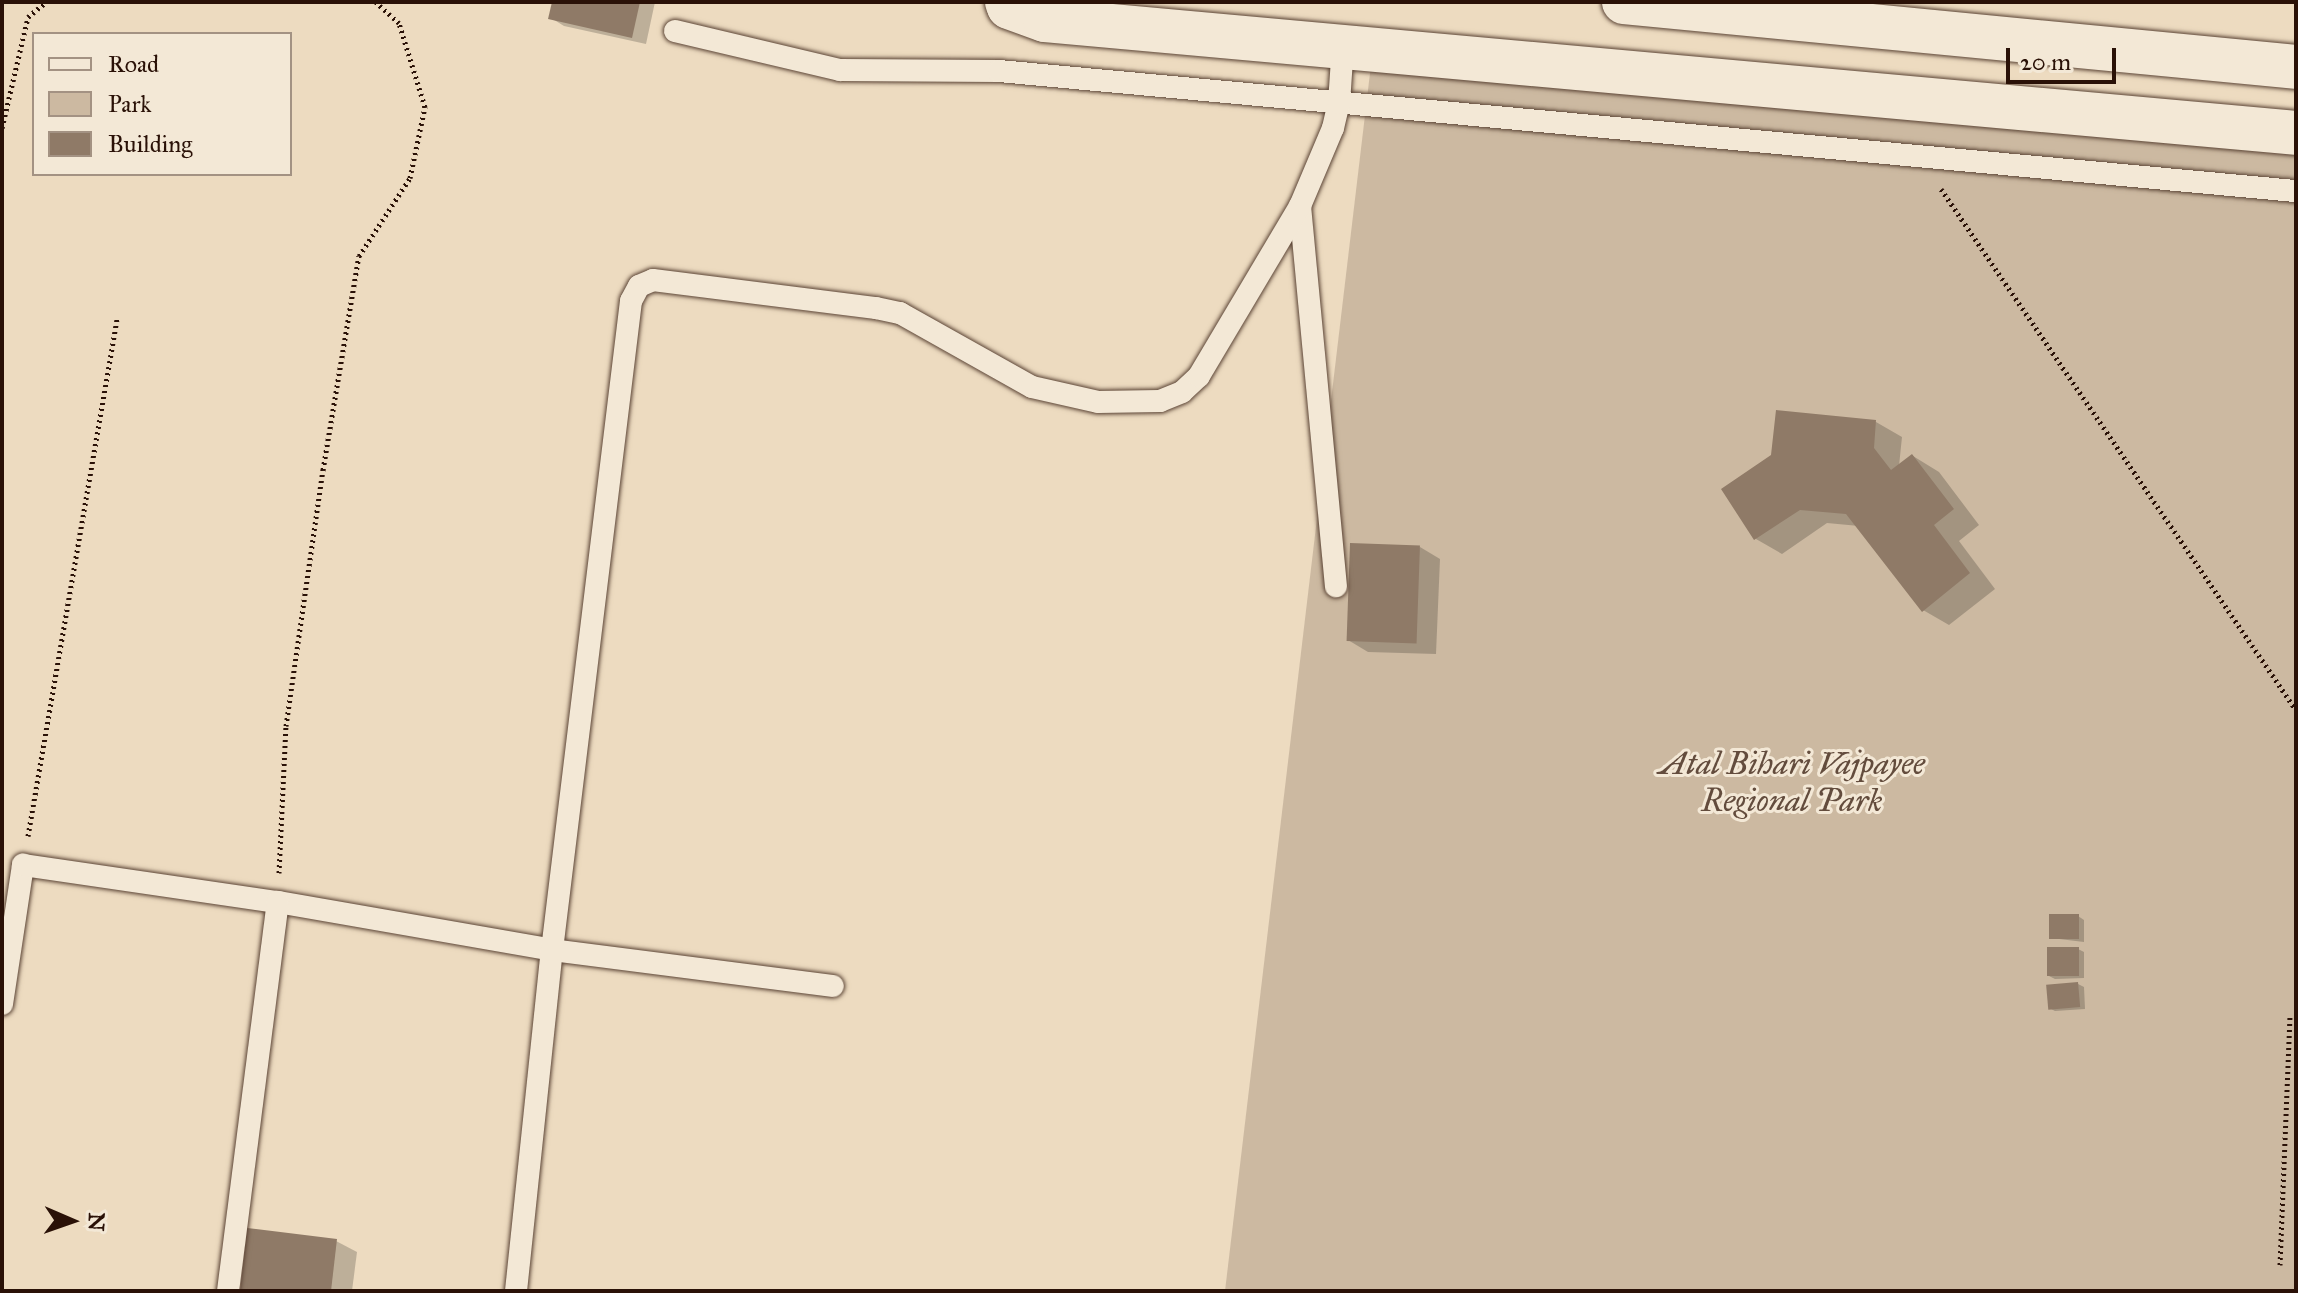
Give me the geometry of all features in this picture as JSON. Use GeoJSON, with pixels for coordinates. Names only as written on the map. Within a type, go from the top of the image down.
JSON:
{"type":"FeatureCollection","features":[{"type":"Feature","properties":{"kind":"street"},"geometry":{"type":"LineString","coordinates":[[1007,2],[1009,7],[1045,20],[2296,133]]}},
{"type":"Feature","properties":{"kind":"street"},"geometry":{"type":"LineString","coordinates":[[1624,2],[2296,67]]}},
{"type":"Feature","properties":{"kind":"lane"},"geometry":{"type":"LineString","coordinates":[[675,31],[840,70],[999,71],[2296,191]]}},
{"type":"Feature","properties":{"kind":"lane"},"geometry":{"type":"LineString","coordinates":[[516,1291],[552,950],[631,301],[639,286],[653,280],[900,313],[1032,387],[1098,402],[1160,401],[1182,392],[1199,376],[1300,206],[1333,128],[1339,103],[1343,45]]}},
{"type":"Feature","properties":{"kind":"lane"},"geometry":{"type":"LineString","coordinates":[[1300,206],[1336,586]]}},
{"type":"Feature","properties":{"kind":"lane"},"geometry":{"type":"LineString","coordinates":[[2,1004],[23,865],[278,902],[552,950],[833,986]]}},
{"type":"Feature","properties":{"kind":"lane"},"geometry":{"type":"LineString","coordinates":[[228,1291],[278,902]]}},
{"type":"Feature","properties":{"kind":"path"},"geometry":{"type":"LineString","coordinates":[[2,128],[28,17],[46,2]]}},
{"type":"Feature","properties":{"kind":"path"},"geometry":{"type":"LineString","coordinates":[[278,902],[286,726],[359,256],[410,178],[425,107],[399,23],[376,2]]}},
{"type":"Feature","properties":{"kind":"path"},"geometry":{"type":"LineString","coordinates":[[1919,156],[2296,710]]}},
{"type":"Feature","properties":{"kind":"path"},"geometry":{"type":"LineString","coordinates":[[23,865],[117,319]]}},
{"type":"Feature","properties":{"kind":"path"},"geometry":{"type":"LineString","coordinates":[[2280,1265],[2290,1015]]}},
{"type":"Feature","properties":{"kind":"green space","name":"Atal Bihari Vajpayee Regional Park"},"geometry":{"type":"Polygon","coordinates":[[[1373,48],[2296,132],[2296,1291],[1225,1291],[1373,48]]]}},
{"type":"Feature","properties":{"kind":"building"},"geometry":{"type":"Polygon","coordinates":[[[552,2],[640,2],[632,38],[548,19],[552,2]]]}},
{"type":"Feature","properties":{"kind":"building"},"geometry":{"type":"Polygon","coordinates":[[[1776,410],[1876,420],[1874,448],[1891,470],[1912,454],[1954,509],[1934,525],[1970,573],[1922,612],[1846,514],[1800,510],[1754,540],[1721,489],[1771,455],[1776,410]]]}},
{"type":"Feature","properties":{"kind":"building"},"geometry":{"type":"Polygon","coordinates":[[[1350,543],[1420,545],[1417,643],[1347,641],[1350,543]]]}},
{"type":"Feature","properties":{"kind":"building"},"geometry":{"type":"Polygon","coordinates":[[[2049,914],[2079,914],[2079,939],[2049,939],[2049,914]]]}},
{"type":"Feature","properties":{"kind":"building"},"geometry":{"type":"Polygon","coordinates":[[[2047,947],[2079,947],[2079,976],[2047,976],[2047,947]]]}},
{"type":"Feature","properties":{"kind":"building"},"geometry":{"type":"Polygon","coordinates":[[[2078,982],[2080,1007],[2048,1010],[2046,985],[2078,982]]]}},
{"type":"Feature","properties":{"kind":"building"},"geometry":{"type":"Polygon","coordinates":[[[247,1228],[337,1239],[331,1291],[240,1291],[247,1228]]]}}]}
